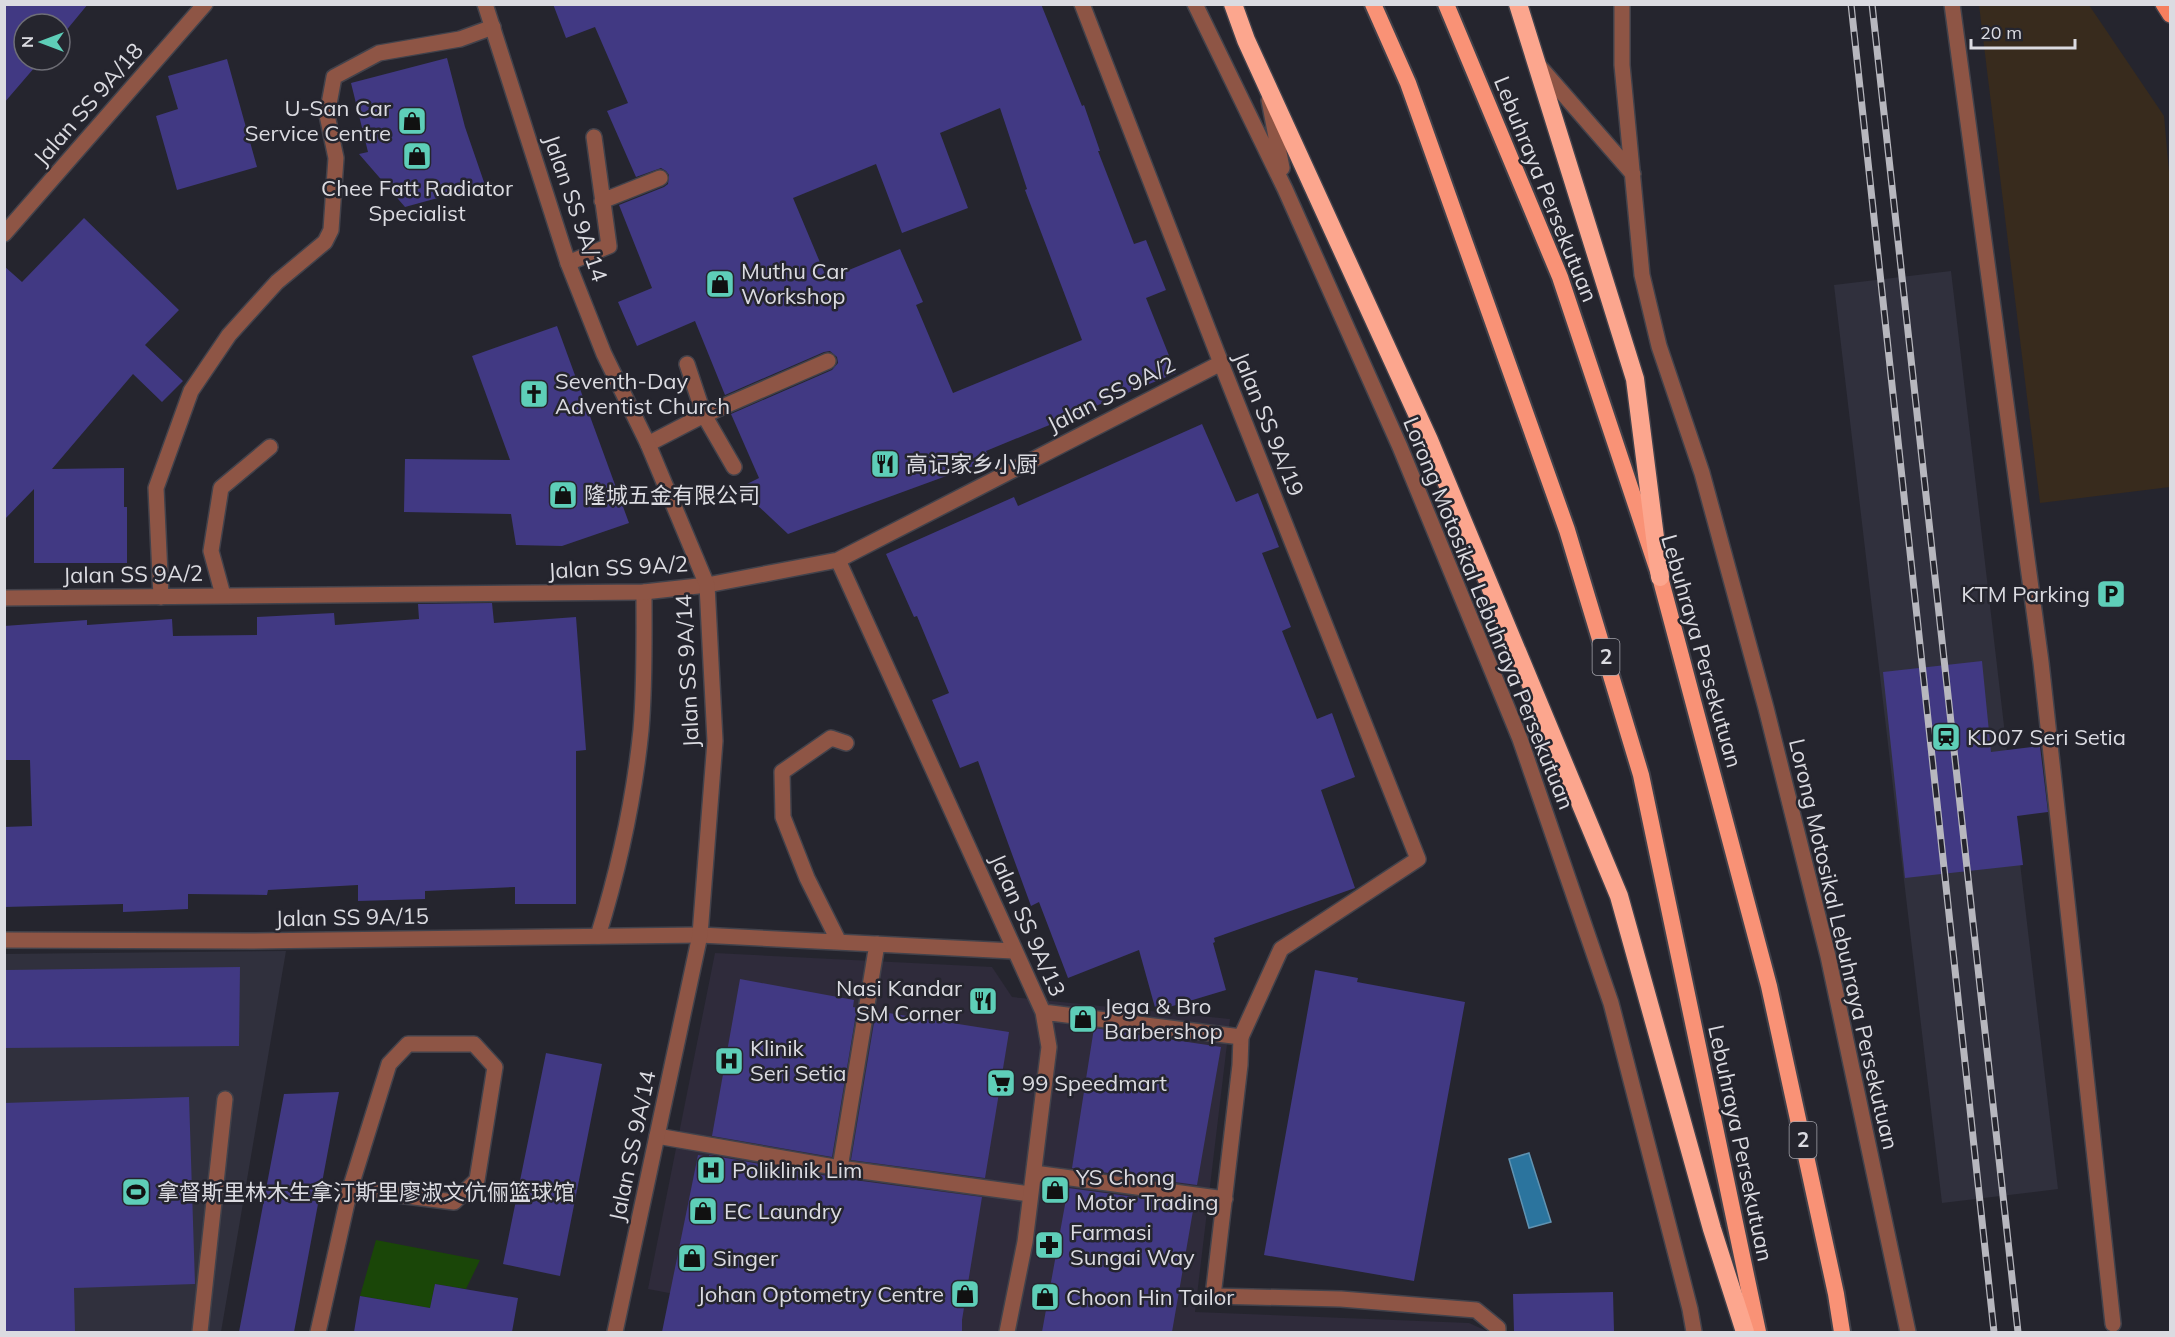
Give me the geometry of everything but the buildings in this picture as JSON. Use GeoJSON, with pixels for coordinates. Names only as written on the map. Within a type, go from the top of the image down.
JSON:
{"type":"FeatureCollection","features":[{"type":"Feature","properties":{"kind":"highway"},"geometry":{"type":"LineString","coordinates":[[1233,4],[1246,40],[1429,440],[1619,896],[1712,1229],[1745,1332]]}},
{"type":"Feature","properties":{"kind":"highway","name":"Lebuhraya Persekutuan"},"geometry":{"type":"LineString","coordinates":[[1373,4],[1408,83],[1563,519],[1641,775],[1758,1332]]}},
{"type":"Feature","properties":{"kind":"highway","name":"Lebuhraya Persekutuan"},"geometry":{"type":"LineString","coordinates":[[1446,4],[1560,277],[1660,577],[1769,986],[1836,1294],[1842,1332]]}},
{"type":"Feature","properties":{"kind":"highway"},"geometry":{"type":"LineString","coordinates":[[1518,4],[1635,379],[1660,577]]}},
{"type":"Feature","properties":{"kind":"main road"},"geometry":{"type":"LineString","coordinates":[[2163,4],[2170,15]]}},
{"type":"Feature","properties":{"kind":"street","name":"Jalan SS 9A/18"},"geometry":{"type":"LineString","coordinates":[[4,234],[205,4]]}},
{"type":"Feature","properties":{"kind":"street","name":"Jalan SS 9A/14"},"geometry":{"type":"LineString","coordinates":[[485,4],[568,263],[604,354],[648,444],[707,585],[715,741],[700,935],[615,1332]]}},
{"type":"Feature","properties":{"kind":"street","name":"Jalan SS 9A/19"},"geometry":{"type":"LineString","coordinates":[[1082,4],[1221,363],[1418,859],[1281,949],[1241,1037]]}},
{"type":"Feature","properties":{"kind":"street","name":"Lorong Motosikal Lebuhraya Persekutuan"},"geometry":{"type":"LineString","coordinates":[[1196,4],[1285,189],[1400,447],[1520,739],[1611,1003],[1694,1332]]}},
{"type":"Feature","properties":{"kind":"street","name":"Lorong Motosikal Lebuhraya Persekutuan"},"geometry":{"type":"LineString","coordinates":[[1622,4],[1622,65],[1644,285],[1659,346],[1702,473],[1775,742],[1828,956],[1908,1332]]}},
{"type":"Feature","properties":{"kind":"street"},"geometry":{"type":"LineString","coordinates":[[1952,4],[2027,551],[2113,1324]]}},
{"type":"Feature","properties":{"kind":"street"},"geometry":{"type":"LineString","coordinates":[[161,597],[156,488],[190,391],[229,335],[277,282],[325,242],[331,230],[336,158],[327,116],[334,77],[380,53],[460,39],[493,27]]}},
{"type":"Feature","properties":{"kind":"street"},"geometry":{"type":"LineString","coordinates":[[1537,64],[1633,174]]}},
{"type":"Feature","properties":{"kind":"street"},"geometry":{"type":"LineString","coordinates":[[1266,84],[1285,189]]}},
{"type":"Feature","properties":{"kind":"street"},"geometry":{"type":"LineString","coordinates":[[568,263],[609,246],[594,137]]}},
{"type":"Feature","properties":{"kind":"street"},"geometry":{"type":"LineString","coordinates":[[602,201],[660,178]]}},
{"type":"Feature","properties":{"kind":"street"},"geometry":{"type":"LineString","coordinates":[[648,444],[704,415],[828,361]]}},
{"type":"Feature","properties":{"kind":"street","name":"Jalan SS 9A/2"},"geometry":{"type":"LineString","coordinates":[[4,598],[644,592],[707,585],[838,560],[1221,363]]}},
{"type":"Feature","properties":{"kind":"street"},"geometry":{"type":"LineString","coordinates":[[687,364],[704,415],[734,467]]}},
{"type":"Feature","properties":{"kind":"street"},"geometry":{"type":"LineString","coordinates":[[223,595],[211,551],[221,488],[270,447]]}},
{"type":"Feature","properties":{"kind":"street","name":"Jalan SS 9A/13"},"geometry":{"type":"LineString","coordinates":[[838,560],[1042,1012],[1049,1047],[1025,1242],[1007,1332]]}},
{"type":"Feature","properties":{"kind":"street"},"geometry":{"type":"LineString","coordinates":[[598,936],[614,884],[628,824],[641,729],[644,592]]}},
{"type":"Feature","properties":{"kind":"street"},"geometry":{"type":"LineString","coordinates":[[839,942],[807,878],[783,817],[782,772],[831,738],[846,743]]}},
{"type":"Feature","properties":{"kind":"street","name":"Jalan SS 9A/15"},"geometry":{"type":"LineString","coordinates":[[4,940],[250,941],[700,935],[1013,951]]}},
{"type":"Feature","properties":{"kind":"street"},"geometry":{"type":"LineString","coordinates":[[840,1167],[877,944]]}},
{"type":"Feature","properties":{"kind":"street"},"geometry":{"type":"LineString","coordinates":[[1042,1012],[1241,1037],[1240,1065],[1213,1296],[1341,1299],[1476,1310],[1498,1328],[1498,1332]]}},
{"type":"Feature","properties":{"kind":"street"},"geometry":{"type":"LineString","coordinates":[[318,1332],[350,1189],[389,1064],[408,1044],[474,1044],[495,1067],[477,1180],[454,1202],[350,1189]]}},
{"type":"Feature","properties":{"kind":"street"},"geometry":{"type":"LineString","coordinates":[[200,1332],[225,1099]]}},
{"type":"Feature","properties":{"kind":"street"},"geometry":{"type":"LineString","coordinates":[[657,1136],[840,1167],[1030,1194]]}},
{"type":"Feature","properties":{"kind":"street"},"geometry":{"type":"LineString","coordinates":[[1035,1173],[1224,1199]]}},
{"type":"Feature","properties":{"kind":"shaded area"},"geometry":{"type":"Polygon","coordinates":[[[1979,5],[2089,5],[2164,116],[2170,183],[2170,487],[2040,503],[1979,5]]]}},
{"type":"Feature","properties":{"kind":"shaded area","name":"KD07 Seri Setia"},"geometry":{"type":"Polygon","coordinates":[[[1951,271],[2058,1189],[1942,1203],[1834,285],[1951,271]]]}},
{"type":"Feature","properties":{"kind":"shaded area"},"geometry":{"type":"Polygon","coordinates":[[[286,951],[221,1332],[5,1332],[4,954],[286,951]]]}},
{"type":"Feature","properties":{"kind":"shaded area"},"geometry":{"type":"Polygon","coordinates":[[[715,953],[992,967],[1012,997],[1230,1019],[1195,1312],[1469,1323],[1489,1332],[816,1332],[816,1321],[648,1289],[715,953]]]}},
{"type":"Feature","properties":{"kind":"green space"},"geometry":{"type":"Polygon","coordinates":[[[376,1240],[480,1260],[466,1289],[435,1284],[430,1308],[360,1296],[376,1240]]]}},
{"type":"Feature","properties":{"kind":"water"},"geometry":{"type":"Polygon","coordinates":[[[1529,1153],[1551,1222],[1529,1228],[1509,1159],[1529,1153]]]}},
{"type":"Feature","properties":{"kind":"railway"},"geometry":{"type":"LineString","coordinates":[[1851,4],[1994,1332]]}},
{"type":"Feature","properties":{"kind":"railway"},"geometry":{"type":"LineString","coordinates":[[1872,4],[2018,1332]]}},
{"type":"Feature","properties":{"kind":"place","name":"U-San Car Service Centre"},"geometry":{"type":"Point","coordinates":[412,121]}},
{"type":"Feature","properties":{"kind":"place","name":"Chee Fatt Radiator Specialist"},"geometry":{"type":"Point","coordinates":[417,156]}},
{"type":"Feature","properties":{"kind":"place","name":"Muthu Car Workshop"},"geometry":{"type":"Point","coordinates":[720,284]}},
{"type":"Feature","properties":{"kind":"place","name":"Seventh-Day Adventist Church"},"geometry":{"type":"Point","coordinates":[534,394]}},
{"type":"Feature","properties":{"kind":"place","name":"高记家乡小厨"},"geometry":{"type":"Point","coordinates":[885,464]}},
{"type":"Feature","properties":{"kind":"place","name":"隆城五金有限公司"},"geometry":{"type":"Point","coordinates":[563,495]}},
{"type":"Feature","properties":{"kind":"place","name":"KTM Parking"},"geometry":{"type":"Point","coordinates":[2111,594]}},
{"type":"Feature","properties":{"kind":"place","name":"KD07 Seri Setia"},"geometry":{"type":"Point","coordinates":[1946,737]}},
{"type":"Feature","properties":{"kind":"place","name":"Nasi Kandar SM Corner"},"geometry":{"type":"Point","coordinates":[983,1001]}},
{"type":"Feature","properties":{"kind":"place","name":"Jega & Bro Barbershop"},"geometry":{"type":"Point","coordinates":[1083,1019]}},
{"type":"Feature","properties":{"kind":"place","name":"Klinik Seri Setia"},"geometry":{"type":"Point","coordinates":[729,1061]}},
{"type":"Feature","properties":{"kind":"place","name":"99 Speedmart"},"geometry":{"type":"Point","coordinates":[1001,1083]}},
{"type":"Feature","properties":{"kind":"place","name":"Poliklinik Lim"},"geometry":{"type":"Point","coordinates":[711,1170]}},
{"type":"Feature","properties":{"kind":"place","name":"YS Chong Motor Trading"},"geometry":{"type":"Point","coordinates":[1055,1190]}},
{"type":"Feature","properties":{"kind":"place","name":"拿督斯里林木生拿汀斯里廖淑文伉俪篮球馆"},"geometry":{"type":"Point","coordinates":[136,1192]}},
{"type":"Feature","properties":{"kind":"place","name":"EC Laundry"},"geometry":{"type":"Point","coordinates":[703,1211]}},
{"type":"Feature","properties":{"kind":"place","name":"Farmasi Sungai Way"},"geometry":{"type":"Point","coordinates":[1049,1245]}},
{"type":"Feature","properties":{"kind":"place","name":"Singer"},"geometry":{"type":"Point","coordinates":[692,1258]}},
{"type":"Feature","properties":{"kind":"place","name":"Johan Optometry Centre"},"geometry":{"type":"Point","coordinates":[965,1294]}},
{"type":"Feature","properties":{"kind":"place","name":"Choon Hin Tailor"},"geometry":{"type":"Point","coordinates":[1045,1297]}}]}
